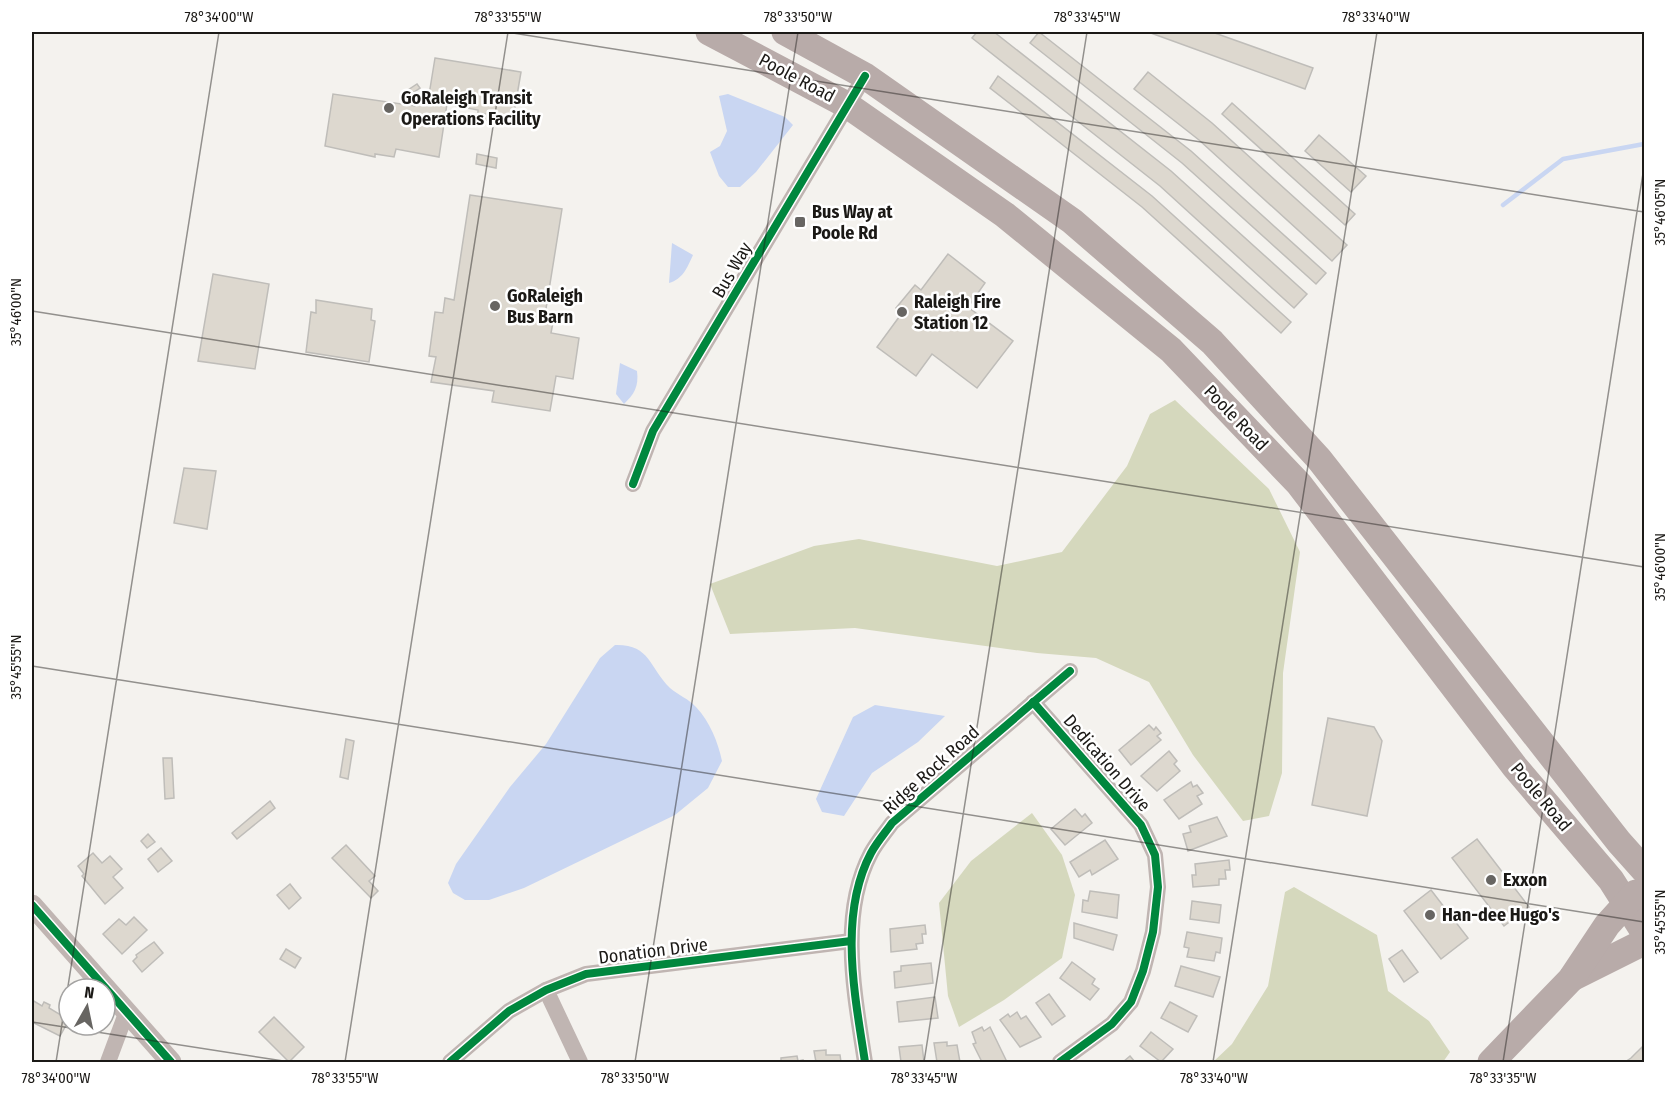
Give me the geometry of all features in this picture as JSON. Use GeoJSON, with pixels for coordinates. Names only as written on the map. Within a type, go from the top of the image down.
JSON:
{"type":"FeatureCollection","features":[{"type":"Feature","properties":{"kind":"main road","name":"Poole Road"},"geometry":{"type":"LineString","coordinates":[[710,32],[847,105],[1005,215],[1172,350],[1299,484],[1515,767],[1611,880],[1644,932]]}},
{"type":"Feature","properties":{"kind":"main road","name":"Poole Road"},"geometry":{"type":"LineString","coordinates":[[785,32],[865,76],[1076,225],[1212,342],[1319,459],[1619,842],[1644,870]]}},
{"type":"Feature","properties":{"kind":"main road"},"geometry":{"type":"LineString","coordinates":[[1299,484],[1319,459]]}},
{"type":"Feature","properties":{"kind":"main road"},"geometry":{"type":"LineString","coordinates":[[1491,1062],[1570,979],[1607,926],[1644,884]]}},
{"type":"Feature","properties":{"kind":"main road"},"geometry":{"type":"LineString","coordinates":[[1570,979],[1644,942]]}},
{"type":"Feature","properties":{"kind":"street","name":"Bus Way"},"geometry":{"type":"LineString","coordinates":[[633,484],[653,431],[865,76]]}},
{"type":"Feature","properties":{"kind":"street","name":"Ridge Rock Road"},"geometry":{"type":"LineString","coordinates":[[865,1062],[851,941],[859,885],[871,853],[892,823],[1070,671]]}},
{"type":"Feature","properties":{"kind":"street","name":"Dedication Drive"},"geometry":{"type":"LineString","coordinates":[[1033,702],[1141,825],[1155,855],[1158,887],[1153,932],[1143,971],[1131,1002],[1112,1024],[1060,1062]]}},
{"type":"Feature","properties":{"kind":"street"},"geometry":{"type":"LineString","coordinates":[[32,905],[171,1062]]}},
{"type":"Feature","properties":{"kind":"street","name":"Donation Drive"},"geometry":{"type":"LineString","coordinates":[[450,1062],[509,1011],[546,990],[586,974],[851,941]]}},
{"type":"Feature","properties":{"kind":"street"},"geometry":{"type":"LineString","coordinates":[[546,990],[580,1062]]}},
{"type":"Feature","properties":{"kind":"street"},"geometry":{"type":"LineString","coordinates":[[108,1062],[127,1011]]}},
{"type":"Feature","properties":{"kind":"green space"},"geometry":{"type":"Polygon","coordinates":[[[1175,400],[1269,489],[1300,552],[1283,673],[1282,773],[1269,816],[1243,821],[1193,755],[1149,682],[1096,658],[1037,653],[855,628],[730,634],[710,584],[814,546],[859,539],[997,566],[1062,552],[1127,466],[1150,414],[1175,400]]]}},
{"type":"Feature","properties":{"kind":"green space"},"geometry":{"type":"Polygon","coordinates":[[[1032,813],[1062,855],[1075,895],[1062,958],[1004,1000],[959,1027],[948,996],[939,903],[971,861],[1032,813]]]}},
{"type":"Feature","properties":{"kind":"green space"},"geometry":{"type":"Polygon","coordinates":[[[1294,887],[1377,935],[1388,991],[1429,1021],[1450,1052],[1443,1062],[1213,1062],[1232,1044],[1268,986],[1285,892],[1294,887]]]}},
{"type":"Feature","properties":{"kind":"water"},"geometry":{"type":"Polygon","coordinates":[[[728,94],[785,117],[793,125],[756,172],[740,187],[728,187],[719,176],[710,152],[720,146],[727,131],[719,96],[728,94]]]}},
{"type":"Feature","properties":{"kind":"water"},"geometry":{"type":"Polygon","coordinates":[[[672,243],[693,255],[681,276],[669,283],[672,243]]]}},
{"type":"Feature","properties":{"kind":"water"},"geometry":{"type":"Polygon","coordinates":[[[620,363],[637,371],[635,390],[624,404],[616,394],[620,363]]]}},
{"type":"Feature","properties":{"kind":"water"},"geometry":{"type":"Polygon","coordinates":[[[615,645],[635,648],[642,653],[670,688],[693,704],[705,719],[716,740],[722,761],[708,788],[675,815],[524,888],[489,900],[465,900],[453,893],[448,883],[456,864],[510,787],[546,744],[600,658],[615,645]]]}},
{"type":"Feature","properties":{"kind":"water"},"geometry":{"type":"Polygon","coordinates":[[[875,705],[945,716],[918,742],[872,773],[844,816],[822,812],[816,799],[853,717],[875,705]]]}},
{"type":"Feature","properties":{"kind":"building"},"geometry":{"type":"Polygon","coordinates":[[[977,32],[994,32],[1171,171],[1307,294],[1294,308],[1160,186],[972,38],[977,32]]]}},
{"type":"Feature","properties":{"kind":"building"},"geometry":{"type":"Polygon","coordinates":[[[1039,32],[1191,151],[1326,273],[1316,284],[1182,163],[1030,43],[1039,32]]]}},
{"type":"Feature","properties":{"kind":"building"},"geometry":{"type":"Polygon","coordinates":[[[1148,32],[1212,32],[1313,68],[1305,89],[1148,32]]]}},
{"type":"Feature","properties":{"kind":"building","name":"GoRaleigh Transit Operations Facility"},"geometry":{"type":"Polygon","coordinates":[[[435,58],[521,72],[512,125],[484,120],[485,114],[478,113],[478,110],[447,104],[439,157],[396,149],[394,157],[375,154],[375,157],[325,146],[333,94],[415,106],[416,99],[428,101],[435,58]]]}},
{"type":"Feature","properties":{"kind":"building"},"geometry":{"type":"Polygon","coordinates":[[[1148,72],[1212,123],[1347,245],[1332,261],[1199,140],[1134,89],[1148,72]]]}},
{"type":"Feature","properties":{"kind":"building"},"geometry":{"type":"Polygon","coordinates":[[[998,76],[1152,196],[1291,322],[1281,333],[1142,207],[990,88],[998,76]]]}},
{"type":"Feature","properties":{"kind":"building"},"geometry":{"type":"Polygon","coordinates":[[[417,84],[420,88],[411,94],[408,90],[417,84]]]}},
{"type":"Feature","properties":{"kind":"building"},"geometry":{"type":"Polygon","coordinates":[[[1232,103],[1355,214],[1345,225],[1222,114],[1232,103]]]}},
{"type":"Feature","properties":{"kind":"building"},"geometry":{"type":"Polygon","coordinates":[[[1319,135],[1366,176],[1351,192],[1305,151],[1319,135]]]}},
{"type":"Feature","properties":{"kind":"building"},"geometry":{"type":"Polygon","coordinates":[[[477,154],[497,158],[496,168],[476,164],[477,154]]]}},
{"type":"Feature","properties":{"kind":"building","name":"GoRaleigh Bus Barn"},"geometry":{"type":"Polygon","coordinates":[[[470,195],[562,209],[545,315],[554,317],[551,333],[579,338],[573,379],[556,376],[550,411],[492,402],[494,391],[431,382],[436,357],[429,356],[435,312],[443,313],[445,298],[454,300],[470,195]]]}},
{"type":"Feature","properties":{"kind":"building"},"geometry":{"type":"Polygon","coordinates":[[[948,254],[985,283],[968,307],[1013,341],[977,388],[932,354],[916,376],[877,347],[902,313],[896,308],[915,285],[921,290],[948,254]]]}},
{"type":"Feature","properties":{"kind":"building"},"geometry":{"type":"Polygon","coordinates":[[[213,274],[269,284],[255,369],[198,361],[213,274]]]}},
{"type":"Feature","properties":{"kind":"building"},"geometry":{"type":"Polygon","coordinates":[[[316,300],[372,309],[371,320],[375,321],[369,362],[306,352],[311,312],[316,313],[316,300]]]}},
{"type":"Feature","properties":{"kind":"building"},"geometry":{"type":"Polygon","coordinates":[[[184,468],[216,471],[207,529],[174,523],[184,468]]]}},
{"type":"Feature","properties":{"kind":"building"},"geometry":{"type":"Polygon","coordinates":[[[1328,718],[1374,727],[1382,741],[1367,816],[1312,805],[1328,718]]]}},
{"type":"Feature","properties":{"kind":"building"},"geometry":{"type":"Polygon","coordinates":[[[1149,725],[1154,730],[1156,727],[1161,733],[1157,736],[1161,740],[1131,765],[1119,750],[1149,725]]]}},
{"type":"Feature","properties":{"kind":"building"},"geometry":{"type":"Polygon","coordinates":[[[346,739],[354,741],[348,779],[340,777],[346,739]]]}},
{"type":"Feature","properties":{"kind":"building"},"geometry":{"type":"Polygon","coordinates":[[[1169,751],[1177,761],[1174,764],[1180,771],[1157,791],[1141,776],[1169,751]]]}},
{"type":"Feature","properties":{"kind":"building"},"geometry":{"type":"Polygon","coordinates":[[[163,758],[172,758],[174,798],[165,799],[163,758]]]}},
{"type":"Feature","properties":{"kind":"building"},"geometry":{"type":"Polygon","coordinates":[[[1191,782],[1193,787],[1197,785],[1203,793],[1197,796],[1202,804],[1179,819],[1164,800],[1191,782]]]}},
{"type":"Feature","properties":{"kind":"building"},"geometry":{"type":"Polygon","coordinates":[[[270,801],[275,808],[237,839],[232,833],[270,801]]]}},
{"type":"Feature","properties":{"kind":"building"},"geometry":{"type":"Polygon","coordinates":[[[1075,809],[1082,817],[1085,814],[1092,823],[1065,845],[1051,829],[1075,809]]]}},
{"type":"Feature","properties":{"kind":"building"},"geometry":{"type":"Polygon","coordinates":[[[1217,817],[1227,836],[1188,851],[1183,834],[1191,832],[1189,826],[1217,817]]]}},
{"type":"Feature","properties":{"kind":"building"},"geometry":{"type":"Polygon","coordinates":[[[148,834],[155,842],[147,848],[141,841],[148,834]]]}},
{"type":"Feature","properties":{"kind":"building"},"geometry":{"type":"Polygon","coordinates":[[[1477,839],[1529,907],[1504,926],[1452,858],[1477,839]]]}},
{"type":"Feature","properties":{"kind":"building"},"geometry":{"type":"Polygon","coordinates":[[[1105,840],[1118,859],[1092,875],[1090,870],[1079,877],[1070,862],[1105,840]]]}},
{"type":"Feature","properties":{"kind":"building"},"geometry":{"type":"Polygon","coordinates":[[[346,845],[375,876],[369,881],[378,891],[371,898],[332,858],[346,845]]]}},
{"type":"Feature","properties":{"kind":"building"},"geometry":{"type":"Polygon","coordinates":[[[161,848],[172,861],[158,872],[148,859],[161,848]]]}},
{"type":"Feature","properties":{"kind":"building"},"geometry":{"type":"Polygon","coordinates":[[[93,853],[102,863],[110,856],[122,869],[113,877],[123,888],[105,904],[82,876],[84,874],[78,866],[93,853]]]}},
{"type":"Feature","properties":{"kind":"building"},"geometry":{"type":"Polygon","coordinates":[[[1229,860],[1230,870],[1225,870],[1226,879],[1219,879],[1219,885],[1193,887],[1192,875],[1196,875],[1195,864],[1229,860]]]}},
{"type":"Feature","properties":{"kind":"building"},"geometry":{"type":"Polygon","coordinates":[[[290,884],[301,898],[289,909],[277,895],[290,884]]]}},
{"type":"Feature","properties":{"kind":"building"},"geometry":{"type":"Polygon","coordinates":[[[1431,890],[1468,938],[1441,959],[1404,911],[1431,890]]]}},
{"type":"Feature","properties":{"kind":"building"},"geometry":{"type":"Polygon","coordinates":[[[1090,891],[1119,895],[1117,918],[1082,912],[1083,900],[1088,901],[1090,891]]]}},
{"type":"Feature","properties":{"kind":"building"},"geometry":{"type":"Polygon","coordinates":[[[1192,901],[1221,905],[1219,923],[1190,919],[1192,901]]]}},
{"type":"Feature","properties":{"kind":"building"},"geometry":{"type":"Polygon","coordinates":[[[134,917],[147,930],[122,954],[103,934],[119,919],[126,925],[134,917]]]}},
{"type":"Feature","properties":{"kind":"building"},"geometry":{"type":"Polygon","coordinates":[[[1074,923],[1117,935],[1113,950],[1074,938],[1074,923]]]}},
{"type":"Feature","properties":{"kind":"building"},"geometry":{"type":"Polygon","coordinates":[[[925,925],[926,934],[922,934],[923,943],[916,944],[917,949],[891,952],[890,929],[925,925]]]}},
{"type":"Feature","properties":{"kind":"building"},"geometry":{"type":"Polygon","coordinates":[[[1187,932],[1222,938],[1220,953],[1216,952],[1214,961],[1187,957],[1189,948],[1184,947],[1187,932]]]}},
{"type":"Feature","properties":{"kind":"building"},"geometry":{"type":"Polygon","coordinates":[[[154,942],[163,953],[142,972],[133,961],[136,955],[154,942]]]}},
{"type":"Feature","properties":{"kind":"building"},"geometry":{"type":"Polygon","coordinates":[[[286,949],[301,958],[295,968],[280,959],[286,949]]]}},
{"type":"Feature","properties":{"kind":"building"},"geometry":{"type":"Polygon","coordinates":[[[1402,950],[1418,972],[1404,982],[1389,959],[1402,950]]]}},
{"type":"Feature","properties":{"kind":"building"},"geometry":{"type":"Polygon","coordinates":[[[1072,962],[1095,979],[1092,984],[1099,989],[1090,1000],[1060,978],[1072,962]]]}},
{"type":"Feature","properties":{"kind":"building"},"geometry":{"type":"Polygon","coordinates":[[[931,963],[933,983],[895,988],[894,972],[901,971],[901,966],[931,963]]]}},
{"type":"Feature","properties":{"kind":"building"},"geometry":{"type":"Polygon","coordinates":[[[1181,966],[1220,977],[1213,997],[1175,986],[1181,966]]]}},
{"type":"Feature","properties":{"kind":"building"},"geometry":{"type":"Polygon","coordinates":[[[1049,994],[1065,1016],[1052,1025],[1036,1003],[1049,994]]]}},
{"type":"Feature","properties":{"kind":"building"},"geometry":{"type":"Polygon","coordinates":[[[935,997],[938,1018],[899,1022],[897,1002],[935,997]]]}},
{"type":"Feature","properties":{"kind":"building"},"geometry":{"type":"Polygon","coordinates":[[[32,1000],[42,1006],[44,1002],[50,1005],[49,1008],[57,1013],[57,1034],[32,1022],[32,1000]]]}},
{"type":"Feature","properties":{"kind":"building"},"geometry":{"type":"Polygon","coordinates":[[[1170,1002],[1197,1016],[1188,1032],[1161,1018],[1170,1002]]]}},
{"type":"Feature","properties":{"kind":"building"},"geometry":{"type":"Polygon","coordinates":[[[1017,1012],[1021,1019],[1026,1016],[1041,1037],[1020,1047],[1000,1020],[1008,1014],[1010,1017],[1017,1012]]]}},
{"type":"Feature","properties":{"kind":"building"},"geometry":{"type":"Polygon","coordinates":[[[274,1017],[304,1047],[289,1062],[259,1032],[274,1017]]]}},
{"type":"Feature","properties":{"kind":"building"},"geometry":{"type":"Polygon","coordinates":[[[982,1027],[984,1031],[990,1027],[1007,1062],[982,1062],[973,1044],[976,1043],[972,1032],[982,1027]]]}},
{"type":"Feature","properties":{"kind":"building"},"geometry":{"type":"Polygon","coordinates":[[[1151,1032],[1173,1049],[1161,1062],[1140,1046],[1151,1032]]]}},
{"type":"Feature","properties":{"kind":"building"},"geometry":{"type":"Polygon","coordinates":[[[947,1042],[947,1046],[957,1045],[960,1062],[937,1062],[934,1043],[947,1042]]]}},
{"type":"Feature","properties":{"kind":"building"},"geometry":{"type":"Polygon","coordinates":[[[922,1045],[924,1062],[901,1062],[899,1047],[922,1045]]]}},
{"type":"Feature","properties":{"kind":"building"},"geometry":{"type":"Polygon","coordinates":[[[1642,1047],[1644,1062],[1625,1062],[1631,1058],[1642,1047]]]}},
{"type":"Feature","properties":{"kind":"building"},"geometry":{"type":"Polygon","coordinates":[[[826,1050],[826,1055],[840,1055],[841,1062],[816,1062],[814,1051],[826,1050]]]}},
{"type":"Feature","properties":{"kind":"building"},"geometry":{"type":"Polygon","coordinates":[[[797,1056],[798,1061],[803,1060],[803,1062],[781,1062],[781,1058],[797,1056]]]}},
{"type":"Feature","properties":{"kind":"building"},"geometry":{"type":"Polygon","coordinates":[[[1130,1056],[1135,1062],[1123,1062],[1130,1056]]]}},
{"type":"Feature","properties":{"kind":"waterway"},"geometry":{"type":"LineString","coordinates":[[1503,205],[1563,159],[1644,144]]}},
{"type":"Feature","properties":{"kind":"cycle path"},"geometry":{"type":"LineString","coordinates":[[633,484],[653,431],[865,76]]}},
{"type":"Feature","properties":{"kind":"cycle path"},"geometry":{"type":"LineString","coordinates":[[865,1062],[854,983],[852,929],[861,877],[871,853],[892,823],[1070,671]]}},
{"type":"Feature","properties":{"kind":"cycle path"},"geometry":{"type":"LineString","coordinates":[[1033,702],[1141,825],[1155,855],[1158,887],[1153,932],[1143,971],[1131,1002],[1112,1024],[1060,1062]]}},
{"type":"Feature","properties":{"kind":"cycle path"},"geometry":{"type":"LineString","coordinates":[[32,905],[171,1062]]}},
{"type":"Feature","properties":{"kind":"cycle path"},"geometry":{"type":"LineString","coordinates":[[450,1062],[509,1011],[546,990],[586,974],[851,941]]}},
{"type":"Feature","properties":{"kind":"place","name":"GoRaleigh Transit Operations Facility"},"geometry":{"type":"Point","coordinates":[389,108]}},
{"type":"Feature","properties":{"kind":"place","name":"Bus Way at Poole Rd"},"geometry":{"type":"Point","coordinates":[800,222]}},
{"type":"Feature","properties":{"kind":"place","name":"GoRaleigh Bus Barn"},"geometry":{"type":"Point","coordinates":[495,306]}},
{"type":"Feature","properties":{"kind":"place","name":"Raleigh Fire Station 12"},"geometry":{"type":"Point","coordinates":[902,312]}},
{"type":"Feature","properties":{"kind":"place","name":"Exxon"},"geometry":{"type":"Point","coordinates":[1491,880]}},
{"type":"Feature","properties":{"kind":"place","name":"Han-dee Hugo's"},"geometry":{"type":"Point","coordinates":[1430,915]}}]}
